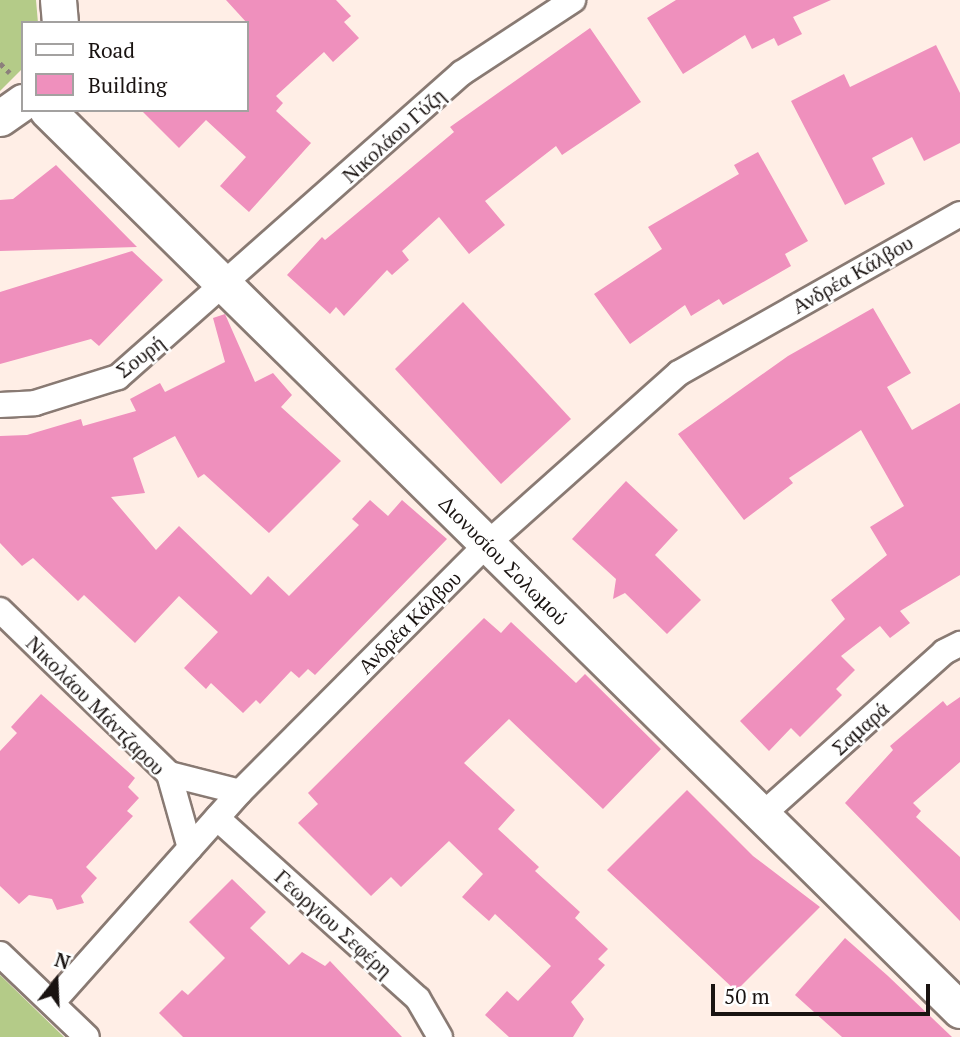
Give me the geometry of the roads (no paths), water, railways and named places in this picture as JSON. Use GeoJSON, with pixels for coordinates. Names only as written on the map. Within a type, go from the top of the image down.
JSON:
{"type":"FeatureCollection","features":[{"type":"Feature","properties":{"kind":"street"},"geometry":{"type":"LineString","coordinates":[[58,0],[60,21]]}},
{"type":"Feature","properties":{"kind":"street","name":"Νικολάου Γύζη"},"geometry":{"type":"LineString","coordinates":[[225,286],[462,73],[573,0]]}},
{"type":"Feature","properties":{"kind":"street"},"geometry":{"type":"LineString","coordinates":[[0,118],[21,103]]}},
{"type":"Feature","properties":{"kind":"street","name":"Διονυσίου Σολωμού"},"geometry":{"type":"LineString","coordinates":[[49,112],[960,1010]]}},
{"type":"Feature","properties":{"kind":"street","name":"Ανδρέα Κάλβου"},"geometry":{"type":"LineString","coordinates":[[52,1003],[240,792],[487,544],[679,373],[960,214]]}},
{"type":"Feature","properties":{"kind":"street","name":"Σουρή"},"geometry":{"type":"LineString","coordinates":[[0,405],[35,402],[118,377],[225,286]]}},
{"type":"Feature","properties":{"kind":"street","name":"Νικολάου Μάντζαρου"},"geometry":{"type":"LineString","coordinates":[[0,610],[169,774],[190,848]]}},
{"type":"Feature","properties":{"kind":"street","name":"Σαμαρά"},"geometry":{"type":"LineString","coordinates":[[762,815],[960,644]]}},
{"type":"Feature","properties":{"kind":"street"},"geometry":{"type":"LineString","coordinates":[[169,774],[240,792]]}},
{"type":"Feature","properties":{"kind":"street","name":"Γεωργίου Σεφέρη"},"geometry":{"type":"LineString","coordinates":[[218,818],[418,999],[440,1037]]}},
{"type":"Feature","properties":{"kind":"street"},"geometry":{"type":"LineString","coordinates":[[0,954],[87,1037]]}}]}
